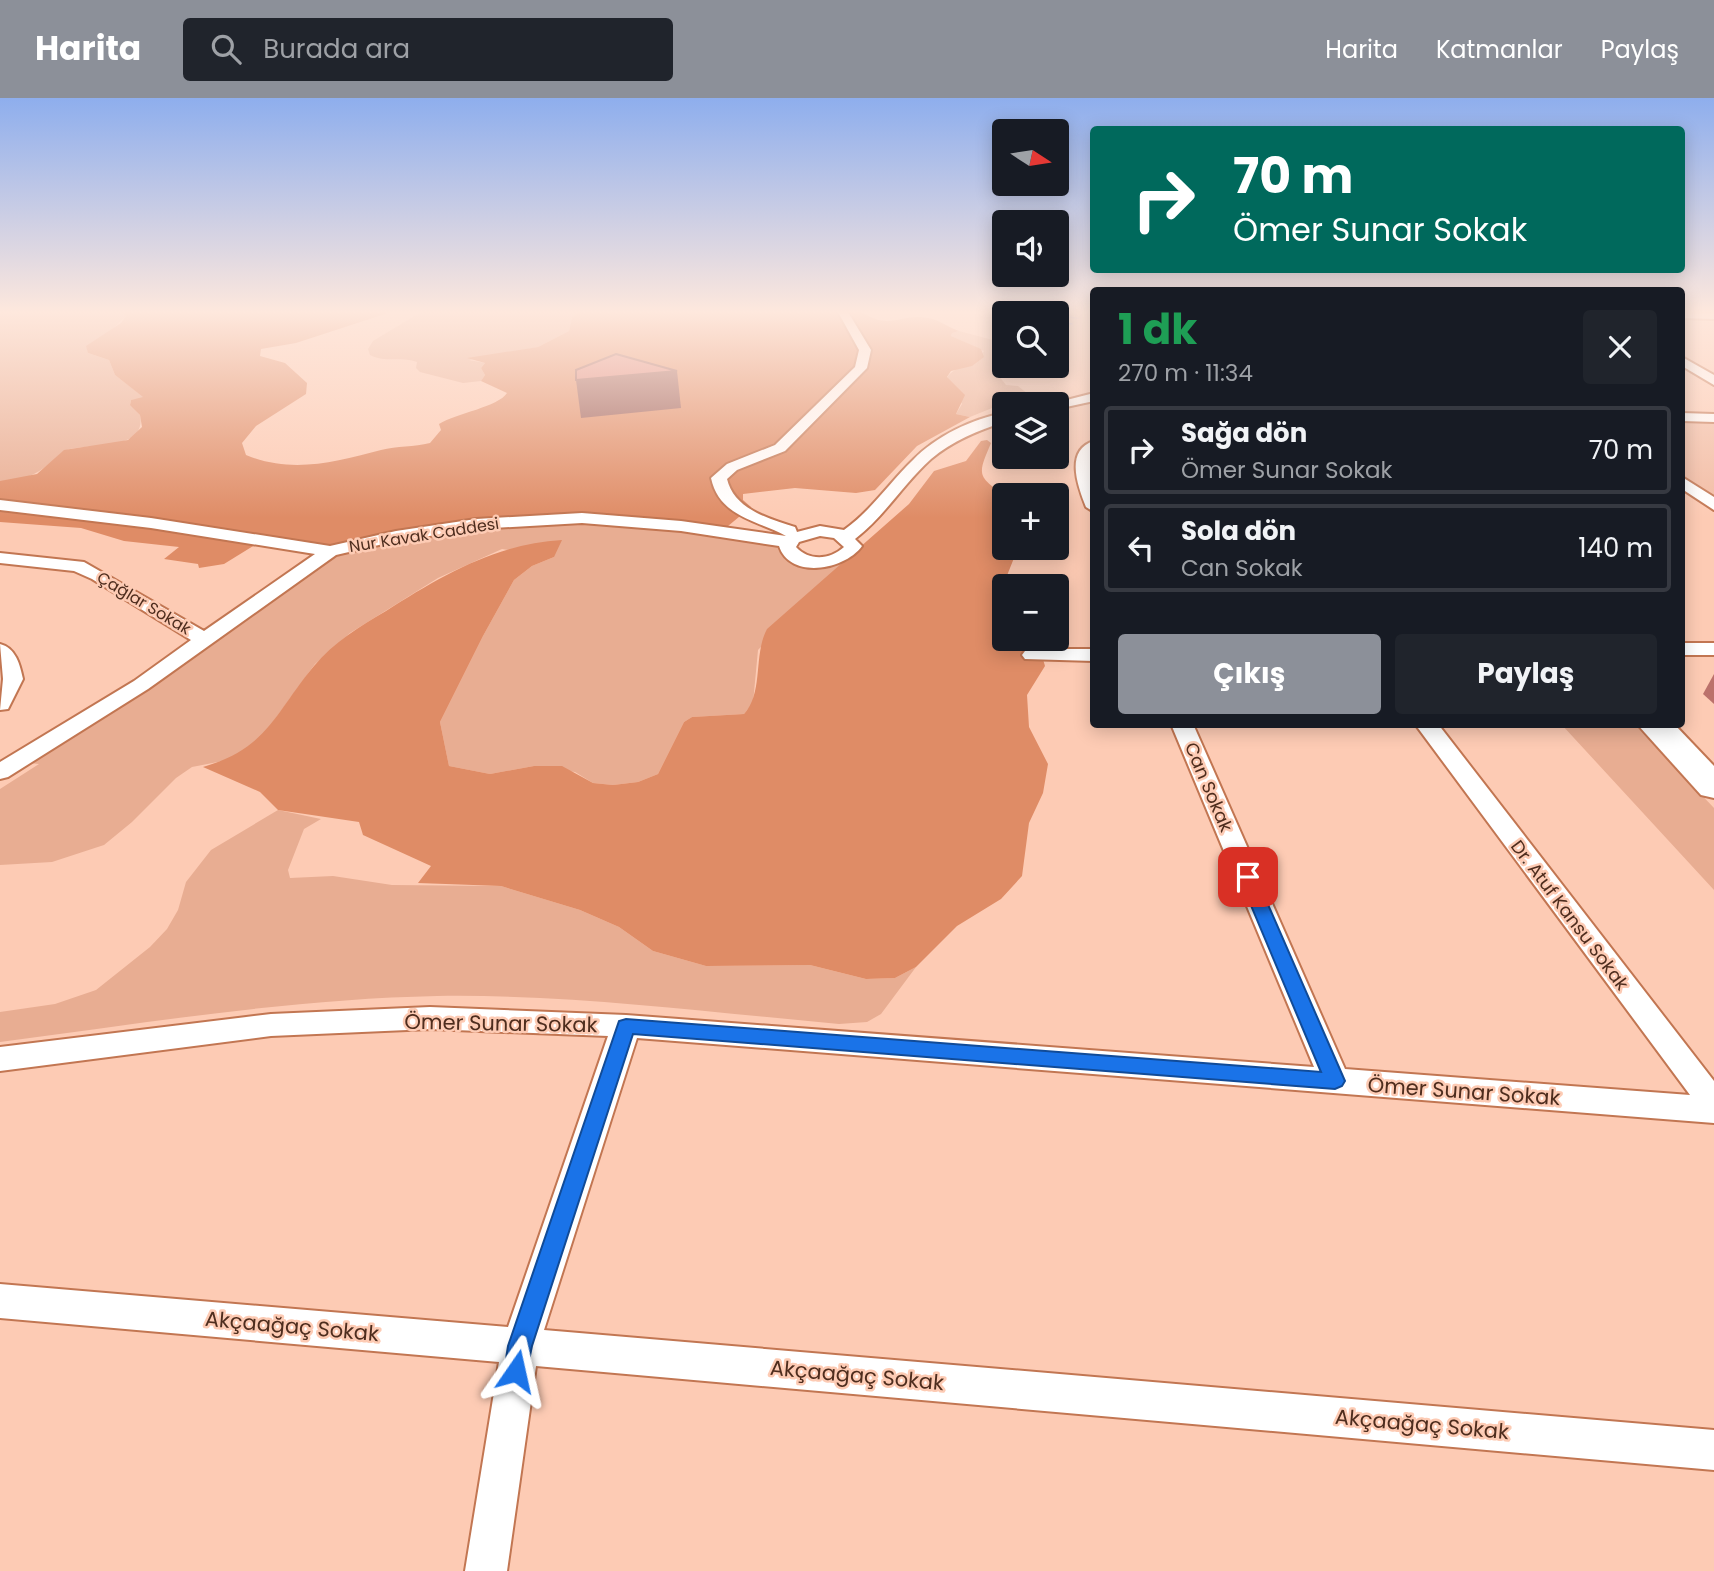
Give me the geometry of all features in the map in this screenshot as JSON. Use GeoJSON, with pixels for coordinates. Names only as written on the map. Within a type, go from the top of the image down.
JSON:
{"type":"FeatureCollection","features":[{"type":"Feature","properties":{"kind":"highway"},"geometry":{"type":"LineString","coordinates":[[1685,724],[1714,753]]}},
{"type":"Feature","properties":{"kind":"highway"},"geometry":{"type":"LineString","coordinates":[[1658,728],[1714,787]]}},
{"type":"Feature","properties":{"kind":"street"},"geometry":{"type":"LineString","coordinates":[[795,538],[787,547],[793,555],[824,561],[840,558],[851,551],[853,546],[846,537],[830,532],[795,538],[746,512],[721,487],[719,478],[732,467],[780,448],[849,381]]}},
{"type":"Feature","properties":{"kind":"street"},"geometry":{"type":"LineString","coordinates":[[1069,402],[1090,398]]}},
{"type":"Feature","properties":{"kind":"street"},"geometry":{"type":"LineString","coordinates":[[1685,417],[1714,418]]}},
{"type":"Feature","properties":{"kind":"street"},"geometry":{"type":"LineString","coordinates":[[846,537],[884,507],[918,463],[931,452],[961,434],[992,422]]}},
{"type":"Feature","properties":{"kind":"street"},"geometry":{"type":"LineString","coordinates":[[1090,450],[1083,458],[1081,468],[1090,495]]}},
{"type":"Feature","properties":{"kind":"street"},"geometry":{"type":"LineString","coordinates":[[1685,484],[1714,506]]}},
{"type":"Feature","properties":{"kind":"street"},"geometry":{"type":"LineString","coordinates":[[0,505],[151,523],[330,551]]}},
{"type":"Feature","properties":{"kind":"street","name":"Nur Kavak Caddesi"},"geometry":{"type":"LineString","coordinates":[[0,772],[130,692],[330,551],[462,526],[582,518],[795,538]]}},
{"type":"Feature","properties":{"kind":"street","name":"Çağlar Sokak"},"geometry":{"type":"LineString","coordinates":[[0,558],[78,566],[98,575],[204,640]]}},
{"type":"Feature","properties":{"kind":"street"},"geometry":{"type":"LineString","coordinates":[[1685,649],[1714,649]]}},
{"type":"Feature","properties":{"kind":"street"},"geometry":{"type":"LineString","coordinates":[[0,650],[9,661],[13,679],[0,704]]}},
{"type":"Feature","properties":{"kind":"street"},"geometry":{"type":"LineString","coordinates":[[1032,655],[1090,655]]}},
{"type":"Feature","properties":{"kind":"street","name":"Can Sokak"},"geometry":{"type":"LineString","coordinates":[[1184,728],[1335,1081]]}},
{"type":"Feature","properties":{"kind":"street","name":"Dr. Atuf Kansu Sokak"},"geometry":{"type":"LineString","coordinates":[[1429,728],[1701,1070],[1714,1104]]}},
{"type":"Feature","properties":{"kind":"street","name":"Ömer Sunar Sokak"},"geometry":{"type":"LineString","coordinates":[[0,1059],[271,1025],[430,1018],[626,1026],[1714,1110]]}},
{"type":"Feature","properties":{"kind":"street"},"geometry":{"type":"LineString","coordinates":[[486,1571],[520,1346],[626,1026]]}},
{"type":"Feature","properties":{"kind":"street","name":"Akçaağaç Sokak"},"geometry":{"type":"LineString","coordinates":[[0,1301],[1714,1450]]}},
{"type":"Feature","properties":{"kind":"shaded area"},"geometry":{"type":"Polygon","coordinates":[[[0,381],[122,381],[145,398],[131,400],[130,404],[140,415],[140,427],[135,435],[114,444],[67,450],[33,475],[0,481],[0,381]]]}},
{"type":"Feature","properties":{"kind":"shaded area"},"geometry":{"type":"Polygon","coordinates":[[[122,381],[305,381],[307,383],[306,394],[256,426],[242,443],[246,455],[263,461],[297,465],[330,462],[387,449],[430,443],[441,430],[439,424],[495,402],[507,393],[481,381],[951,381],[965,395],[956,414],[970,417],[917,446],[875,490],[856,493],[795,488],[743,494],[743,500],[751,507],[722,531],[542,519],[330,551],[263,540],[224,564],[199,568],[198,564],[164,559],[179,547],[124,541],[81,528],[0,522],[0,481],[37,474],[64,450],[128,440],[142,427],[140,415],[130,405],[131,400],[143,397],[122,381]]]}},
{"type":"Feature","properties":{"kind":"shaded area"},"geometry":{"type":"Polygon","coordinates":[[[454,381],[481,381],[481,381],[463,383],[454,381]]]}},
{"type":"Feature","properties":{"kind":"shaded area"},"geometry":{"type":"Polygon","coordinates":[[[949,381],[1003,381],[1006,385],[1018,386],[1026,392],[992,392],[992,408],[970,417],[956,414],[962,404],[949,381]]]}},
{"type":"Feature","properties":{"kind":"shaded area"},"geometry":{"type":"Polygon","coordinates":[[[1685,417],[1714,418],[1714,505],[1685,484],[1685,417]]]}},
{"type":"Feature","properties":{"kind":"shaded area"},"geometry":{"type":"Polygon","coordinates":[[[987,440],[991,443],[982,474],[992,485],[992,560],[1013,560],[1008,574],[992,574],[992,651],[1040,651],[1045,666],[1027,695],[1029,727],[1048,764],[1043,793],[1029,823],[1022,876],[1001,899],[957,926],[916,967],[895,978],[866,979],[810,965],[706,966],[653,951],[619,927],[580,910],[501,886],[418,883],[431,866],[363,835],[359,822],[278,810],[260,792],[203,767],[225,759],[256,739],[321,658],[338,642],[366,623],[448,574],[491,555],[537,543],[562,540],[554,557],[532,566],[514,580],[440,722],[449,766],[490,774],[534,766],[562,766],[593,783],[613,785],[638,782],[658,774],[684,722],[692,717],[744,714],[754,695],[760,650],[767,629],[909,504],[934,471],[966,461],[981,441],[987,440]]]}},
{"type":"Feature","properties":{"kind":"shaded area"},"geometry":{"type":"Polygon","coordinates":[[[582,518],[789,542],[800,559],[850,556],[758,650],[753,703],[744,714],[692,717],[684,722],[658,774],[638,782],[613,785],[593,783],[575,772],[534,766],[490,774],[449,766],[440,722],[483,636],[514,580],[532,566],[554,557],[502,549],[438,578],[350,633],[315,664],[262,737],[228,760],[192,767],[176,778],[132,822],[104,845],[52,862],[0,865],[0,789],[39,764],[17,762],[330,551],[396,536],[582,518]]]}},
{"type":"Feature","properties":{"kind":"shaded area"},"geometry":{"type":"Polygon","coordinates":[[[1565,728],[1638,728],[1714,808],[1714,890],[1565,728]]]}},
{"type":"Feature","properties":{"kind":"shaded area"},"geometry":{"type":"Polygon","coordinates":[[[278,810],[321,819],[304,829],[288,870],[290,878],[333,876],[392,885],[501,886],[580,910],[619,927],[653,951],[706,966],[810,965],[866,979],[895,978],[916,967],[881,1014],[867,1022],[839,1024],[588,1001],[437,996],[273,1007],[0,1042],[0,1012],[55,1004],[96,990],[150,947],[167,929],[178,910],[186,882],[211,850],[278,810]]]}},
{"type":"Feature","properties":{"kind":"route"},"geometry":{"type":"LineString","coordinates":[[516,1371],[520,1346],[626,1026],[1335,1081],[1248,877]]}}]}
